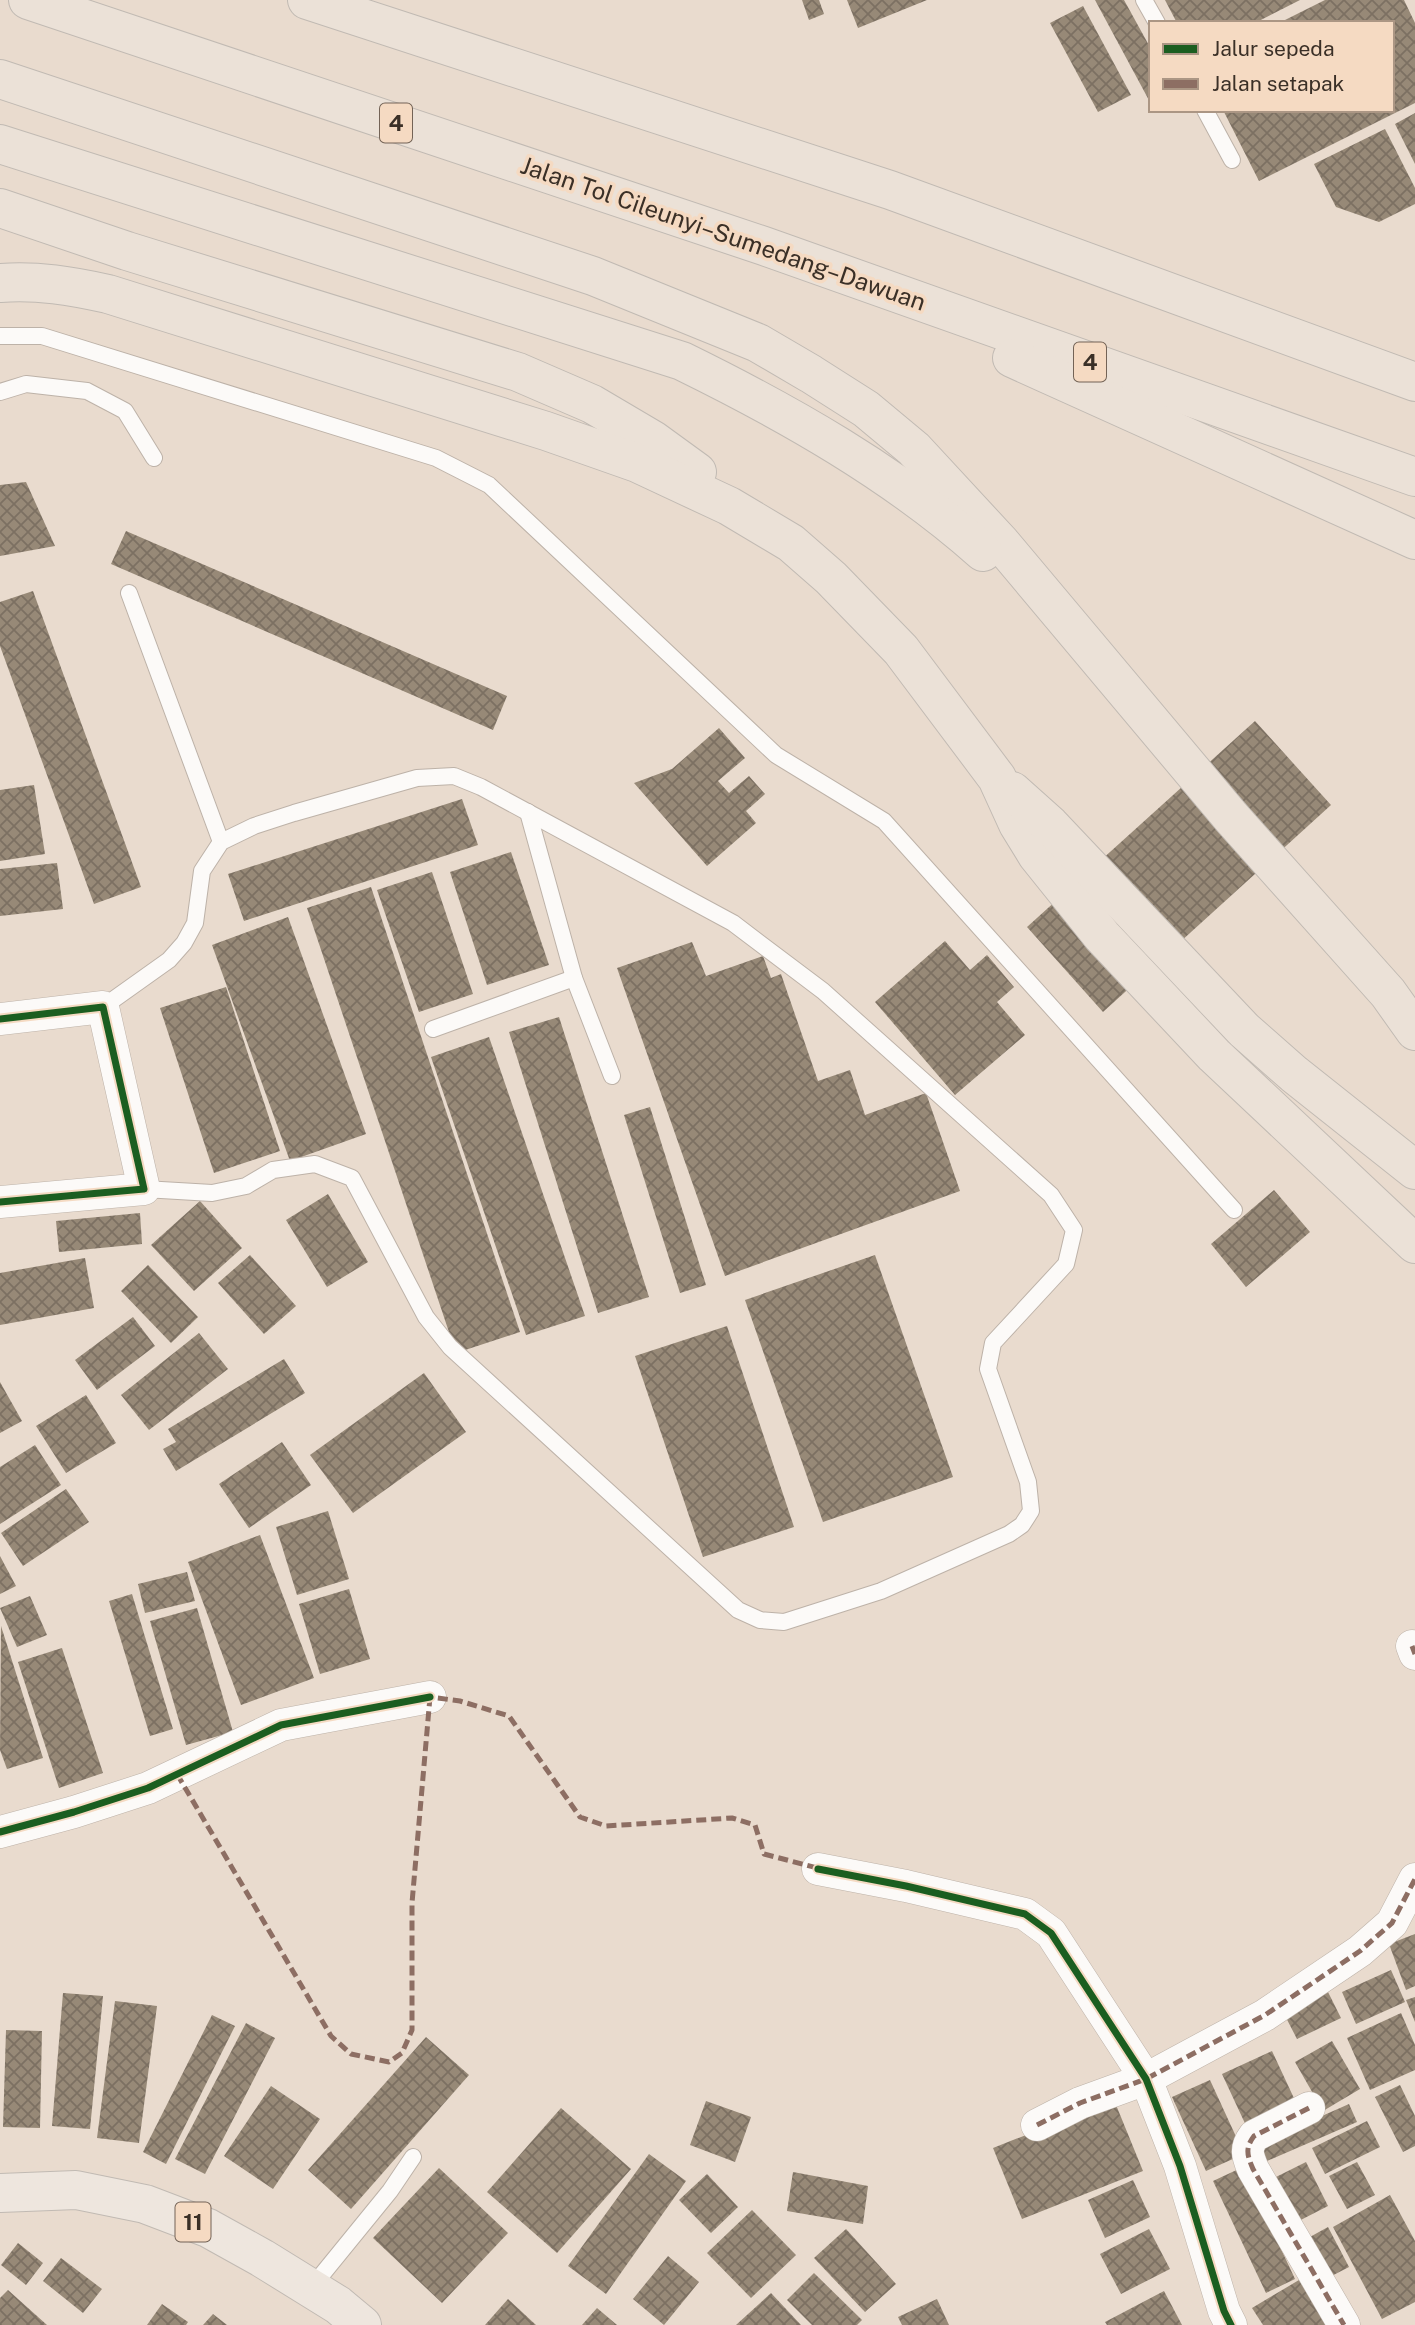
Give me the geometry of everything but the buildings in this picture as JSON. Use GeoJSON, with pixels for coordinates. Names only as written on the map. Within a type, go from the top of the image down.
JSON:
{"type":"FeatureCollection","features":[{"type":"Feature","properties":{"kind":"highway","name":"Jalan Tol Cileunyi–Sumedang–Dawuan"},"geometry":{"type":"LineString","coordinates":[[28,0],[764,246],[1415,477]]}},
{"type":"Feature","properties":{"kind":"highway"},"geometry":{"type":"LineString","coordinates":[[307,0],[1415,360]]}},
{"type":"Feature","properties":{"kind":"highway"},"geometry":{"type":"LineString","coordinates":[[0,79],[593,276],[758,343],[866,409],[914,449],[1001,543],[1231,817],[1401,1004],[1415,1031]]}},
{"type":"Feature","properties":{"kind":"highway"},"geometry":{"type":"LineString","coordinates":[[16,150],[682,361],[758,398],[900,487],[964,535],[1093,652]]}},
{"type":"Feature","properties":{"kind":"highway"},"geometry":{"type":"LineString","coordinates":[[890,190],[1415,382]]}},
{"type":"Feature","properties":{"kind":"highway"},"geometry":{"type":"LineString","coordinates":[[0,208],[127,251],[519,372],[579,398],[653,440],[718,486],[831,578],[901,650],[997,778],[1050,825],[1244,1030],[1294,1074],[1415,1170]]}},
{"type":"Feature","properties":{"kind":"highway"},"geometry":{"type":"LineString","coordinates":[[764,246],[1415,540]]}},
{"type":"Feature","properties":{"kind":"highway"},"geometry":{"type":"LineString","coordinates":[[0,283],[19,281],[63,284],[108,294],[546,431],[637,463],[718,501],[791,543]]}},
{"type":"Feature","properties":{"kind":"highway"},"geometry":{"type":"LineString","coordinates":[[997,778],[1018,824],[1037,855],[1102,936],[1214,1055],[1415,1244]]}},
{"type":"Feature","properties":{"kind":"highway","name":"11"},"geometry":{"type":"LineString","coordinates":[[0,2193],[76,2190],[145,2204],[208,2228],[262,2258],[338,2305],[362,2325]]}},
{"type":"Feature","properties":{"kind":"street"},"geometry":{"type":"LineString","coordinates":[[0,1019],[103,1007],[144,1189],[0,1202]]}},
{"type":"Feature","properties":{"kind":"street"},"geometry":{"type":"LineString","coordinates":[[0,1832],[148,1788],[281,1725],[430,1697]]}},
{"type":"Feature","properties":{"kind":"street"},"geometry":{"type":"LineString","coordinates":[[818,1869],[1026,1914],[1051,1933],[1146,2078],[1180,2166],[1224,2311],[1231,2325]]}},
{"type":"Feature","properties":{"kind":"street"},"geometry":{"type":"LineString","coordinates":[[1037,2125],[1080,2103],[1146,2078],[1265,2015],[1360,1951],[1392,1923],[1415,1879]]}},
{"type":"Feature","properties":{"kind":"street"},"geometry":{"type":"LineString","coordinates":[[1309,2108],[1254,2136],[1247,2154],[1252,2169],[1344,2325]]}},
{"type":"Feature","properties":{"kind":"lane"},"geometry":{"type":"LineString","coordinates":[[1144,0],[1156,21]]}},
{"type":"Feature","properties":{"kind":"lane"},"geometry":{"type":"LineString","coordinates":[[1206,112],[1232,160]]}},
{"type":"Feature","properties":{"kind":"lane"},"geometry":{"type":"LineString","coordinates":[[0,336],[42,336],[436,458],[489,485],[776,755],[884,821],[1234,1210]]}},
{"type":"Feature","properties":{"kind":"lane"},"geometry":{"type":"LineString","coordinates":[[0,392],[26,384],[87,391],[125,411],[154,458]]}},
{"type":"Feature","properties":{"kind":"lane"},"geometry":{"type":"LineString","coordinates":[[129,593],[221,842]]}},
{"type":"Feature","properties":{"kind":"lane"},"geometry":{"type":"LineString","coordinates":[[103,1007],[169,960],[184,943],[195,923],[202,871],[221,842],[254,826],[417,778],[454,776],[481,786],[733,923],[823,991],[1051,1195],[1074,1230],[1066,1264],[993,1343],[988,1369],[1028,1482],[1031,1511],[1022,1525],[1009,1534],[881,1591],[784,1622],[760,1620],[738,1610],[450,1347],[426,1317],[352,1178],[315,1164],[273,1170],[246,1186],[212,1193],[144,1189]]}},
{"type":"Feature","properties":{"kind":"lane"},"geometry":{"type":"LineString","coordinates":[[528,812],[574,978],[612,1076]]}},
{"type":"Feature","properties":{"kind":"lane"},"geometry":{"type":"LineString","coordinates":[[433,1029],[574,978]]}},
{"type":"Feature","properties":{"kind":"lane"},"geometry":{"type":"LineString","coordinates":[[310,2288],[390,2191],[413,2157]]}},
{"type":"Feature","properties":{"kind":"marked path"},"geometry":{"type":"LineString","coordinates":[[1412,1646],[1415,1654]]}},
{"type":"Feature","properties":{"kind":"marked path"},"geometry":{"type":"LineString","coordinates":[[177,1774],[331,2036],[351,2054],[389,2062],[402,2053],[412,2030],[412,1903],[430,1697]]}},
{"type":"Feature","properties":{"kind":"marked path"},"geometry":{"type":"LineString","coordinates":[[423,1698],[460,1701],[509,1716],[580,1817],[606,1826],[732,1818],[755,1825],[764,1854],[825,1870]]}},
{"type":"Feature","properties":{"kind":"marked path"},"geometry":{"type":"LineString","coordinates":[[1037,2125],[1080,2103],[1146,2079],[1265,2015],[1360,1951],[1392,1923],[1415,1879]]}},
{"type":"Feature","properties":{"kind":"marked path"},"geometry":{"type":"LineString","coordinates":[[1309,2108],[1254,2136],[1249,2144],[1248,2156],[1344,2325]]}},
{"type":"Feature","properties":{"kind":"cycle path"},"geometry":{"type":"LineString","coordinates":[[0,1019],[103,1007],[144,1189],[0,1202]]}},
{"type":"Feature","properties":{"kind":"cycle path"},"geometry":{"type":"LineString","coordinates":[[0,1832],[148,1788],[281,1725],[430,1697]]}},
{"type":"Feature","properties":{"kind":"cycle path"},"geometry":{"type":"LineString","coordinates":[[818,1869],[1025,1914],[1051,1933],[1146,2079],[1180,2166],[1224,2311],[1231,2325]]}}]}
